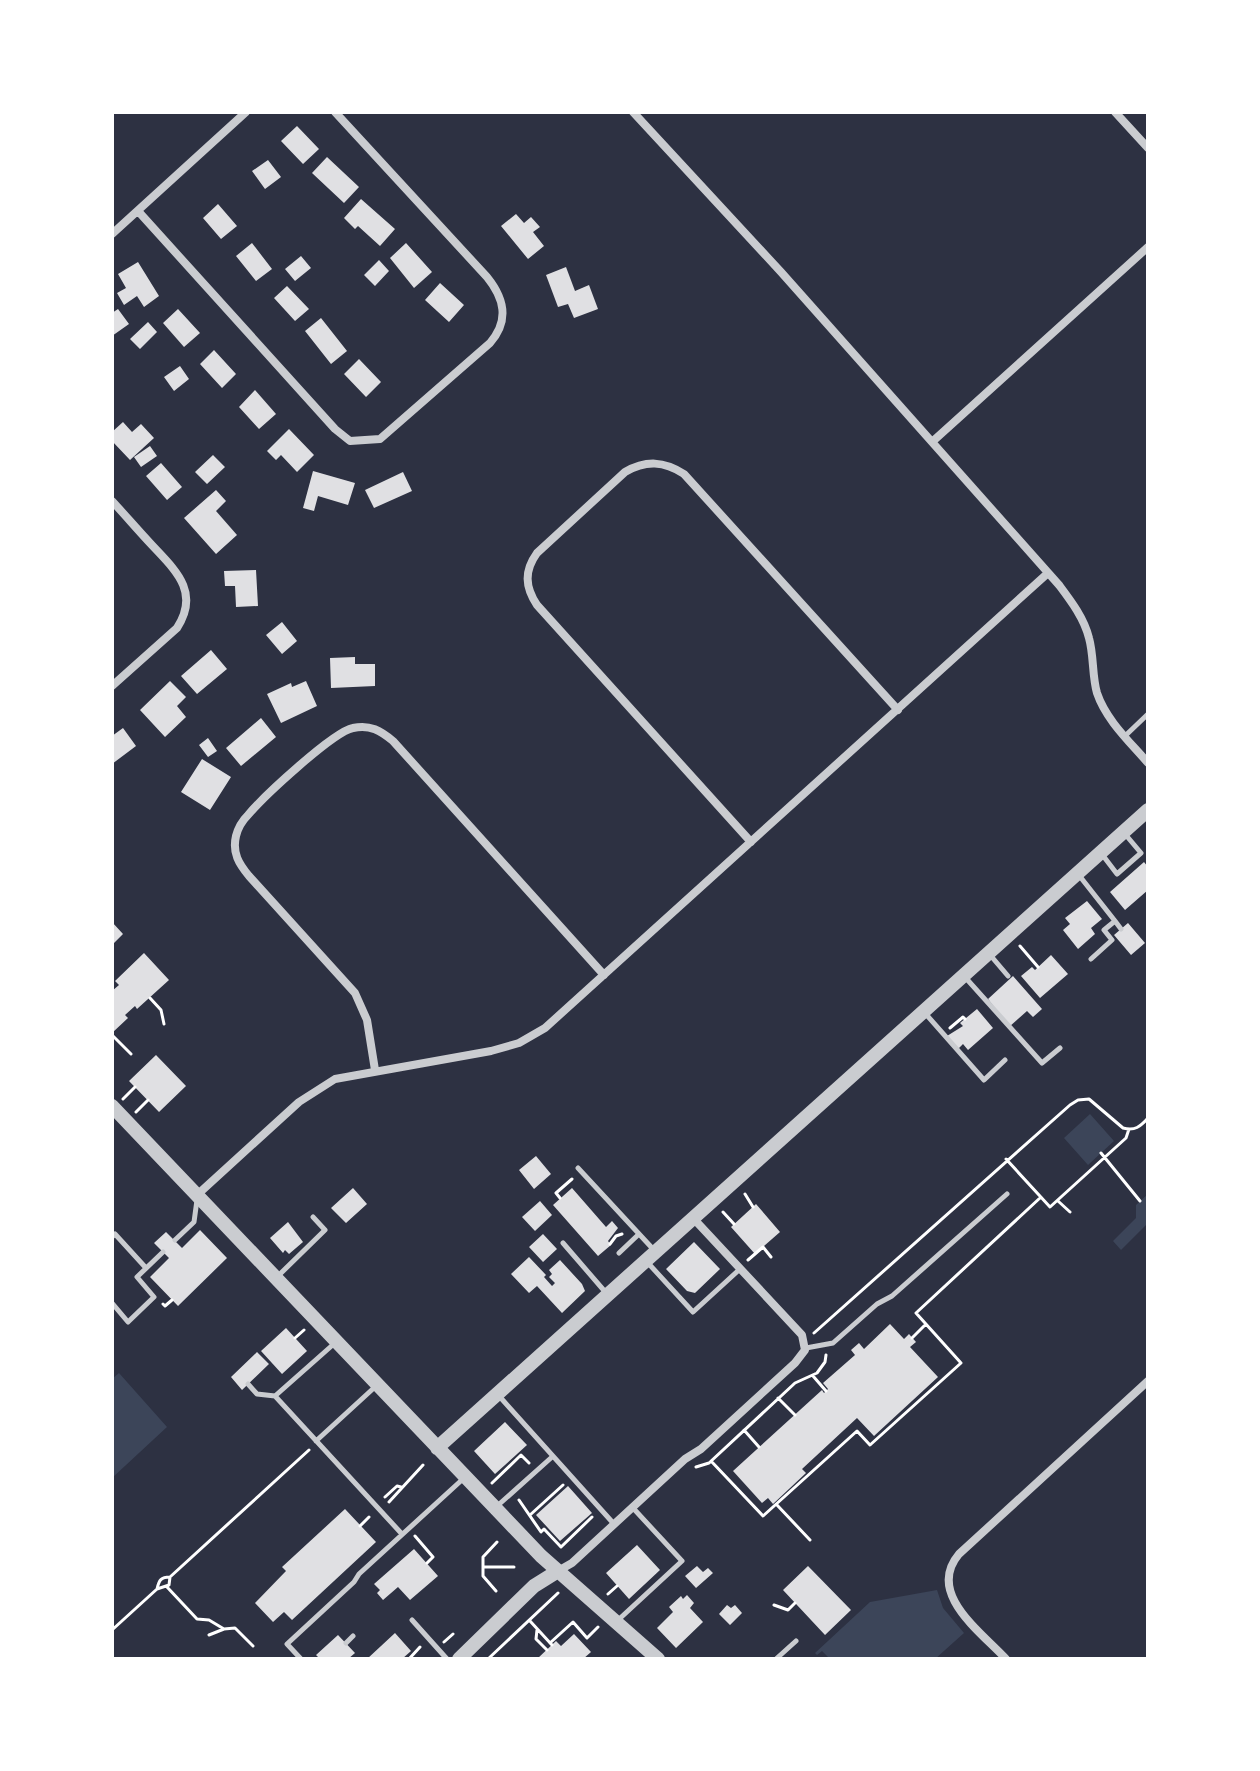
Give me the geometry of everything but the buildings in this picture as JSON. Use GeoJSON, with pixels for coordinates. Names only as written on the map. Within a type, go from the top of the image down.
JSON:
{"type":"FeatureCollection","features":[{"type":"Feature","properties":{"kind":"street"},"geometry":{"type":"LineString","coordinates":[[112,234],[246,112]]}},
{"type":"Feature","properties":{"kind":"street"},"geometry":{"type":"LineString","coordinates":[[138,211],[335,429],[350,441],[380,439],[490,343],[501,326],[503,306],[501,296],[487,277],[335,112]]}},
{"type":"Feature","properties":{"kind":"street"},"geometry":{"type":"LineString","coordinates":[[633,112],[932,442],[1069,599],[1089,638],[1097,693],[1107,713],[1148,763]]}},
{"type":"Feature","properties":{"kind":"street"},"geometry":{"type":"LineString","coordinates":[[1115,112],[1148,148]]}},
{"type":"Feature","properties":{"kind":"street"},"geometry":{"type":"LineString","coordinates":[[932,442],[1148,247]]}},
{"type":"Feature","properties":{"kind":"street"},"geometry":{"type":"LineString","coordinates":[[751,842],[537,605],[528,587],[528,569],[537,553],[625,472],[636,466],[655,463],[684,474],[898,710]]}},
{"type":"Feature","properties":{"kind":"street"},"geometry":{"type":"LineString","coordinates":[[112,501],[178,573],[187,596],[183,618],[177,628],[112,686]]}},
{"type":"Feature","properties":{"kind":"street"},"geometry":{"type":"LineString","coordinates":[[197,1195],[311,1092],[335,1079],[474,1055],[519,1043],[545,1028],[1048,573]]}},
{"type":"Feature","properties":{"kind":"street"},"geometry":{"type":"LineString","coordinates":[[375,1070],[369,1032],[359,1000],[249,876],[241,866],[235,846],[236,834],[249,812],[343,731],[365,726],[374,728],[393,741],[604,975]]}},
{"type":"Feature","properties":{"kind":"street"},"geometry":{"type":"LineString","coordinates":[[437,1448],[1148,810]]}},
{"type":"Feature","properties":{"kind":"street"},"geometry":{"type":"LineString","coordinates":[[117,1103],[197,1195],[495,1508],[609,1623],[658,1659]]}},
{"type":"Feature","properties":{"kind":"street"},"geometry":{"type":"LineString","coordinates":[[463,1657],[534,1586],[572,1563],[802,1356],[806,1348],[802,1335],[693,1218]]}},
{"type":"Feature","properties":{"kind":"street"},"geometry":{"type":"LineString","coordinates":[[1006,1659],[955,1604],[947,1586],[949,1569],[959,1554],[1148,1381]]}},
{"type":"Feature","properties":{"kind":"lane"},"geometry":{"type":"LineString","coordinates":[[1125,736],[1148,714]]}},
{"type":"Feature","properties":{"kind":"lane"},"geometry":{"type":"LineString","coordinates":[[1100,853],[1117,874],[1141,853],[1124,832]]}},
{"type":"Feature","properties":{"kind":"lane"},"geometry":{"type":"LineString","coordinates":[[1077,873],[1121,929]]}},
{"type":"Feature","properties":{"kind":"lane"},"geometry":{"type":"LineString","coordinates":[[1091,959],[1112,940],[1104,930],[1115,921]]}},
{"type":"Feature","properties":{"kind":"lane"},"geometry":{"type":"LineString","coordinates":[[989,953],[1008,976]]}},
{"type":"Feature","properties":{"kind":"lane"},"geometry":{"type":"LineString","coordinates":[[963,976],[1042,1063],[1060,1048]]}},
{"type":"Feature","properties":{"kind":"lane"},"geometry":{"type":"LineString","coordinates":[[923,1012],[984,1080],[1005,1060]]}},
{"type":"Feature","properties":{"kind":"lane"},"geometry":{"type":"LineString","coordinates":[[579,1169],[639,1234],[650,1256],[693,1312],[741,1269]]}},
{"type":"Feature","properties":{"kind":"lane"},"geometry":{"type":"LineString","coordinates":[[806,1348],[833,1343],[877,1304],[892,1296],[1007,1194]]}},
{"type":"Feature","properties":{"kind":"lane"},"geometry":{"type":"LineString","coordinates":[[175,1240],[194,1222],[197,1195]]}},
{"type":"Feature","properties":{"kind":"lane"},"geometry":{"type":"LineString","coordinates":[[276,1278],[325,1230],[313,1217]]}},
{"type":"Feature","properties":{"kind":"lane"},"geometry":{"type":"LineString","coordinates":[[112,1237],[115,1234],[146,1268]]}},
{"type":"Feature","properties":{"kind":"lane"},"geometry":{"type":"LineString","coordinates":[[619,1253],[639,1234]]}},
{"type":"Feature","properties":{"kind":"lane"},"geometry":{"type":"LineString","coordinates":[[563,1243],[608,1295]]}},
{"type":"Feature","properties":{"kind":"lane"},"geometry":{"type":"LineString","coordinates":[[112,1303],[128,1322],[154,1297],[137,1277],[163,1252]]}},
{"type":"Feature","properties":{"kind":"lane"},"geometry":{"type":"LineString","coordinates":[[275,1396],[336,1342]]}},
{"type":"Feature","properties":{"kind":"lane"},"geometry":{"type":"LineString","coordinates":[[248,1384],[257,1394],[275,1396],[401,1533]]}},
{"type":"Feature","properties":{"kind":"lane"},"geometry":{"type":"LineString","coordinates":[[316,1441],[377,1386]]}},
{"type":"Feature","properties":{"kind":"lane"},"geometry":{"type":"LineString","coordinates":[[497,1395],[614,1524]]}},
{"type":"Feature","properties":{"kind":"lane"},"geometry":{"type":"LineString","coordinates":[[495,1508],[552,1457]]}},
{"type":"Feature","properties":{"kind":"lane"},"geometry":{"type":"LineString","coordinates":[[301,1659],[287,1644],[401,1533],[465,1477]]}},
{"type":"Feature","properties":{"kind":"lane"},"geometry":{"type":"LineString","coordinates":[[609,1623],[682,1561],[633,1507]]}},
{"type":"Feature","properties":{"kind":"lane"},"geometry":{"type":"LineString","coordinates":[[412,1620],[447,1659]]}},
{"type":"Feature","properties":{"kind":"lane"},"geometry":{"type":"LineString","coordinates":[[346,1643],[353,1636]]}},
{"type":"Feature","properties":{"kind":"lane"},"geometry":{"type":"LineString","coordinates":[[776,1659],[796,1641]]}},
{"type":"Feature","properties":{"kind":"path"},"geometry":{"type":"LineString","coordinates":[[1018,944],[1038,967]]}},
{"type":"Feature","properties":{"kind":"path"},"geometry":{"type":"LineString","coordinates":[[150,998],[161,1010],[164,1024]]}},
{"type":"Feature","properties":{"kind":"path"},"geometry":{"type":"LineString","coordinates":[[953,1026],[963,1017],[965,1019]]}},
{"type":"Feature","properties":{"kind":"path"},"geometry":{"type":"LineString","coordinates":[[112,1035],[131,1054]]}},
{"type":"Feature","properties":{"kind":"path"},"geometry":{"type":"LineString","coordinates":[[117,1103],[135,1087]]}},
{"type":"Feature","properties":{"kind":"path"},"geometry":{"type":"LineString","coordinates":[[814,1333],[1006,1159],[1078,1100],[1085,1098],[1092,1101],[1123,1128],[1138,1128],[1148,1118]]}},
{"type":"Feature","properties":{"kind":"path"},"geometry":{"type":"LineString","coordinates":[[135,1113],[148,1100]]}},
{"type":"Feature","properties":{"kind":"path"},"geometry":{"type":"LineString","coordinates":[[1006,1159],[1050,1207],[1126,1138],[1129,1129]]}},
{"type":"Feature","properties":{"kind":"path"},"geometry":{"type":"LineString","coordinates":[[1101,1153],[1140,1201]]}},
{"type":"Feature","properties":{"kind":"path"},"geometry":{"type":"LineString","coordinates":[[560,1198],[556,1193],[579,1169]]}},
{"type":"Feature","properties":{"kind":"path"},"geometry":{"type":"LineString","coordinates":[[742,1191],[753,1207]]}},
{"type":"Feature","properties":{"kind":"path"},"geometry":{"type":"LineString","coordinates":[[711,1461],[763,1516],[857,1431],[870,1445],[961,1363],[916,1313],[1041,1197]]}},
{"type":"Feature","properties":{"kind":"path"},"geometry":{"type":"LineString","coordinates":[[1058,1200],[1070,1212]]}},
{"type":"Feature","properties":{"kind":"path"},"geometry":{"type":"LineString","coordinates":[[721,1210],[734,1224]]}},
{"type":"Feature","properties":{"kind":"path"},"geometry":{"type":"LineString","coordinates":[[610,1244],[619,1234]]}},
{"type":"Feature","properties":{"kind":"path"},"geometry":{"type":"LineString","coordinates":[[748,1260],[763,1247],[771,1257]]}},
{"type":"Feature","properties":{"kind":"path"},"geometry":{"type":"LineString","coordinates":[[165,1306],[172,1300]]}},
{"type":"Feature","properties":{"kind":"path"},"geometry":{"type":"LineString","coordinates":[[912,1338],[926,1324]]}},
{"type":"Feature","properties":{"kind":"path"},"geometry":{"type":"LineString","coordinates":[[295,1338],[306,1328]]}},
{"type":"Feature","properties":{"kind":"path"},"geometry":{"type":"LineString","coordinates":[[813,1376],[826,1391]]}},
{"type":"Feature","properties":{"kind":"path"},"geometry":{"type":"LineString","coordinates":[[778,1398],[795,1415]]}},
{"type":"Feature","properties":{"kind":"path"},"geometry":{"type":"LineString","coordinates":[[744,1430],[759,1447]]}},
{"type":"Feature","properties":{"kind":"path"},"geometry":{"type":"LineString","coordinates":[[489,1486],[521,1455]]}},
{"type":"Feature","properties":{"kind":"path"},"geometry":{"type":"LineString","coordinates":[[167,1587],[170,1577],[301,1459]]}},
{"type":"Feature","properties":{"kind":"path"},"geometry":{"type":"LineString","coordinates":[[389,1502],[423,1465]]}},
{"type":"Feature","properties":{"kind":"path"},"geometry":{"type":"LineString","coordinates":[[530,1515],[565,1483]]}},
{"type":"Feature","properties":{"kind":"path"},"geometry":{"type":"LineString","coordinates":[[385,1498],[397,1486],[401,1487]]}},
{"type":"Feature","properties":{"kind":"path"},"geometry":{"type":"LineString","coordinates":[[776,1504],[810,1540]]}},
{"type":"Feature","properties":{"kind":"path"},"geometry":{"type":"LineString","coordinates":[[528,1510],[561,1547],[583,1525]]}},
{"type":"Feature","properties":{"kind":"path"},"geometry":{"type":"LineString","coordinates":[[360,1526],[369,1517]]}},
{"type":"Feature","properties":{"kind":"path"},"geometry":{"type":"LineString","coordinates":[[414,1535],[433,1557],[427,1563]]}},
{"type":"Feature","properties":{"kind":"path"},"geometry":{"type":"LineString","coordinates":[[496,1591],[483,1576],[483,1557],[497,1542]]}},
{"type":"Feature","properties":{"kind":"path"},"geometry":{"type":"LineString","coordinates":[[483,1567],[514,1567]]}},
{"type":"Feature","properties":{"kind":"path"},"geometry":{"type":"LineString","coordinates":[[157,1589],[163,1577],[170,1577]]}},
{"type":"Feature","properties":{"kind":"path"},"geometry":{"type":"LineString","coordinates":[[606,1596],[617,1586]]}},
{"type":"Feature","properties":{"kind":"path"},"geometry":{"type":"LineString","coordinates":[[112,1630],[157,1589],[167,1587]]}},
{"type":"Feature","properties":{"kind":"path"},"geometry":{"type":"LineString","coordinates":[[167,1587],[197,1619],[209,1620],[224,1629]]}},
{"type":"Feature","properties":{"kind":"path"},"geometry":{"type":"LineString","coordinates":[[488,1659],[558,1592]]}},
{"type":"Feature","properties":{"kind":"path"},"geometry":{"type":"LineString","coordinates":[[774,1605],[788,1610],[795,1603]]}},
{"type":"Feature","properties":{"kind":"path"},"geometry":{"type":"LineString","coordinates":[[529,1620],[551,1644],[573,1622],[587,1638],[609,1623]]}},
{"type":"Feature","properties":{"kind":"path"},"geometry":{"type":"LineString","coordinates":[[209,1635],[235,1628],[253,1646]]}},
{"type":"Feature","properties":{"kind":"path"},"geometry":{"type":"LineString","coordinates":[[537,1628],[536,1639],[547,1650]]}},
{"type":"Feature","properties":{"kind":"path"},"geometry":{"type":"LineString","coordinates":[[409,1659],[415,1653]]}},
{"type":"Feature","properties":{"kind":"shaded area"},"geometry":{"type":"Polygon","coordinates":[[[1090,1114],[1114,1141],[1088,1165],[1064,1138],[1090,1114]]]}},
{"type":"Feature","properties":{"kind":"shaded area"},"geometry":{"type":"Polygon","coordinates":[[[1148,1194],[1147,1224],[1121,1250],[1113,1241],[1136,1218],[1136,1205],[1148,1194]]]}},
{"type":"Feature","properties":{"kind":"shaded area"},"geometry":{"type":"Polygon","coordinates":[[[119,1373],[167,1427],[112,1478],[112,1379],[119,1373]]]}},
{"type":"Feature","properties":{"kind":"shaded area"},"geometry":{"type":"Polygon","coordinates":[[[937,1590],[943,1608],[964,1633],[935,1659],[830,1659],[822,1651],[817,1655],[815,1653],[870,1602],[937,1590]]]}}]}
